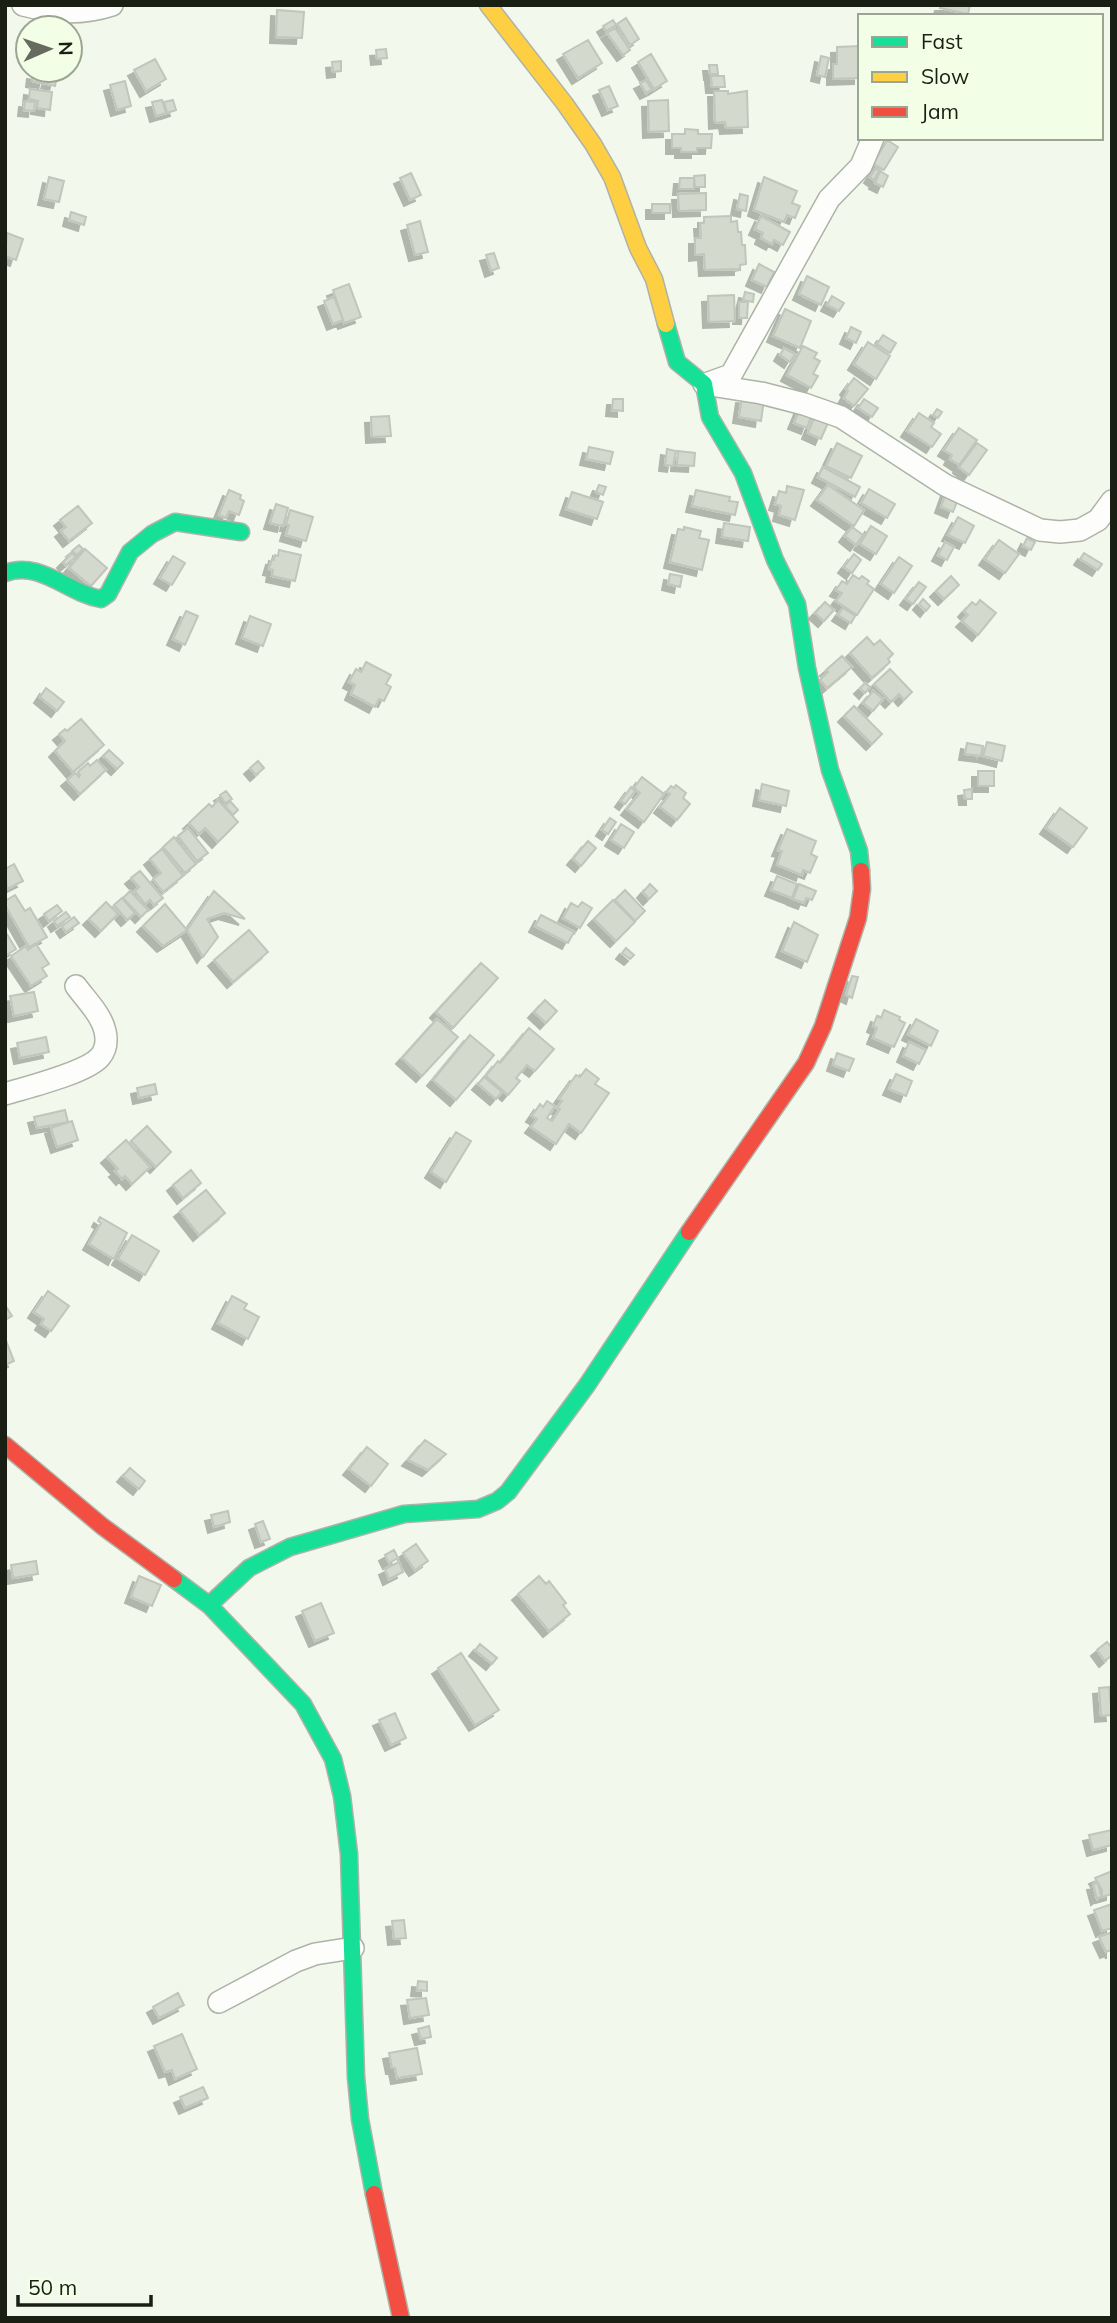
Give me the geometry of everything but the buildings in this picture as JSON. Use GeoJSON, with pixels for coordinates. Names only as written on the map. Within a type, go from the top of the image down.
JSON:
{"type":"FeatureCollection","features":[{"type":"Feature","properties":{"kind":"street"},"geometry":{"type":"LineString","coordinates":[[23,5],[48,11],[91,12],[112,5]]}},
{"type":"Feature","properties":{"kind":"street"},"geometry":{"type":"LineString","coordinates":[[488,5],[565,104],[612,177],[638,247],[654,279],[677,362],[704,384],[761,393],[841,417],[946,485],[1040,530],[1060,533],[1080,530],[1098,520],[1112,501]]}},
{"type":"Feature","properties":{"kind":"street"},"geometry":{"type":"LineString","coordinates":[[704,384],[731,375],[829,199],[861,166],[872,140]]}},
{"type":"Feature","properties":{"kind":"street"},"geometry":{"type":"LineString","coordinates":[[209,1605],[249,1568],[290,1547],[404,1514],[478,1509],[497,1501],[508,1492],[618,1341],[817,1043],[858,918],[862,889],[859,851],[830,770],[807,668],[797,604],[775,560],[735,456],[710,417],[704,384]]}},
{"type":"Feature","properties":{"kind":"street"},"geometry":{"type":"LineString","coordinates":[[5,573],[14,568],[24,568],[55,579],[79,593],[101,599],[108,594],[130,552],[152,534],[175,522],[241,533]]}},
{"type":"Feature","properties":{"kind":"street"},"geometry":{"type":"LineString","coordinates":[[5,1094],[86,1068],[99,1058],[106,1048],[105,1032],[99,1016],[76,986]]}},
{"type":"Feature","properties":{"kind":"street"},"geometry":{"type":"LineString","coordinates":[[5,1445],[102,1526],[209,1605],[303,1704],[333,1759],[342,1796],[349,1854],[355,2065],[360,2119],[367,2164],[401,2318]]}},
{"type":"Feature","properties":{"kind":"street"},"geometry":{"type":"LineString","coordinates":[[219,2002],[296,1961],[315,1954],[353,1948]]}},
{"type":"Feature","properties":{"kind":"traffic: fast"},"geometry":{"type":"LineString","coordinates":[[666,324],[677,362],[704,384],[710,417],[743,473],[775,560],[797,604],[807,668],[830,770],[859,851],[861,871]]}},
{"type":"Feature","properties":{"kind":"traffic: fast"},"geometry":{"type":"LineString","coordinates":[[5,573],[18,570],[42,574],[101,599],[108,594],[130,552],[152,534],[175,522],[241,532]]}},
{"type":"Feature","properties":{"kind":"traffic: fast"},"geometry":{"type":"LineString","coordinates":[[209,1605],[249,1568],[290,1547],[404,1514],[478,1509],[497,1501],[508,1492],[587,1385],[689,1232]]}},
{"type":"Feature","properties":{"kind":"traffic: fast"},"geometry":{"type":"LineString","coordinates":[[174,1579],[209,1605],[303,1704],[333,1759],[342,1796],[349,1854],[356,2077],[360,2119],[374,2194]]}},
{"type":"Feature","properties":{"kind":"traffic: slow"},"geometry":{"type":"LineString","coordinates":[[488,5],[565,104],[612,177],[638,248],[654,279],[666,324]]}},
{"type":"Feature","properties":{"kind":"traffic: jam"},"geometry":{"type":"LineString","coordinates":[[689,1232],[806,1063],[823,1026],[858,918],[862,889],[861,871]]}},
{"type":"Feature","properties":{"kind":"traffic: jam"},"geometry":{"type":"LineString","coordinates":[[5,1445],[102,1526],[174,1579]]}},
{"type":"Feature","properties":{"kind":"traffic: jam"},"geometry":{"type":"LineString","coordinates":[[374,2194],[401,2318]]}}]}
